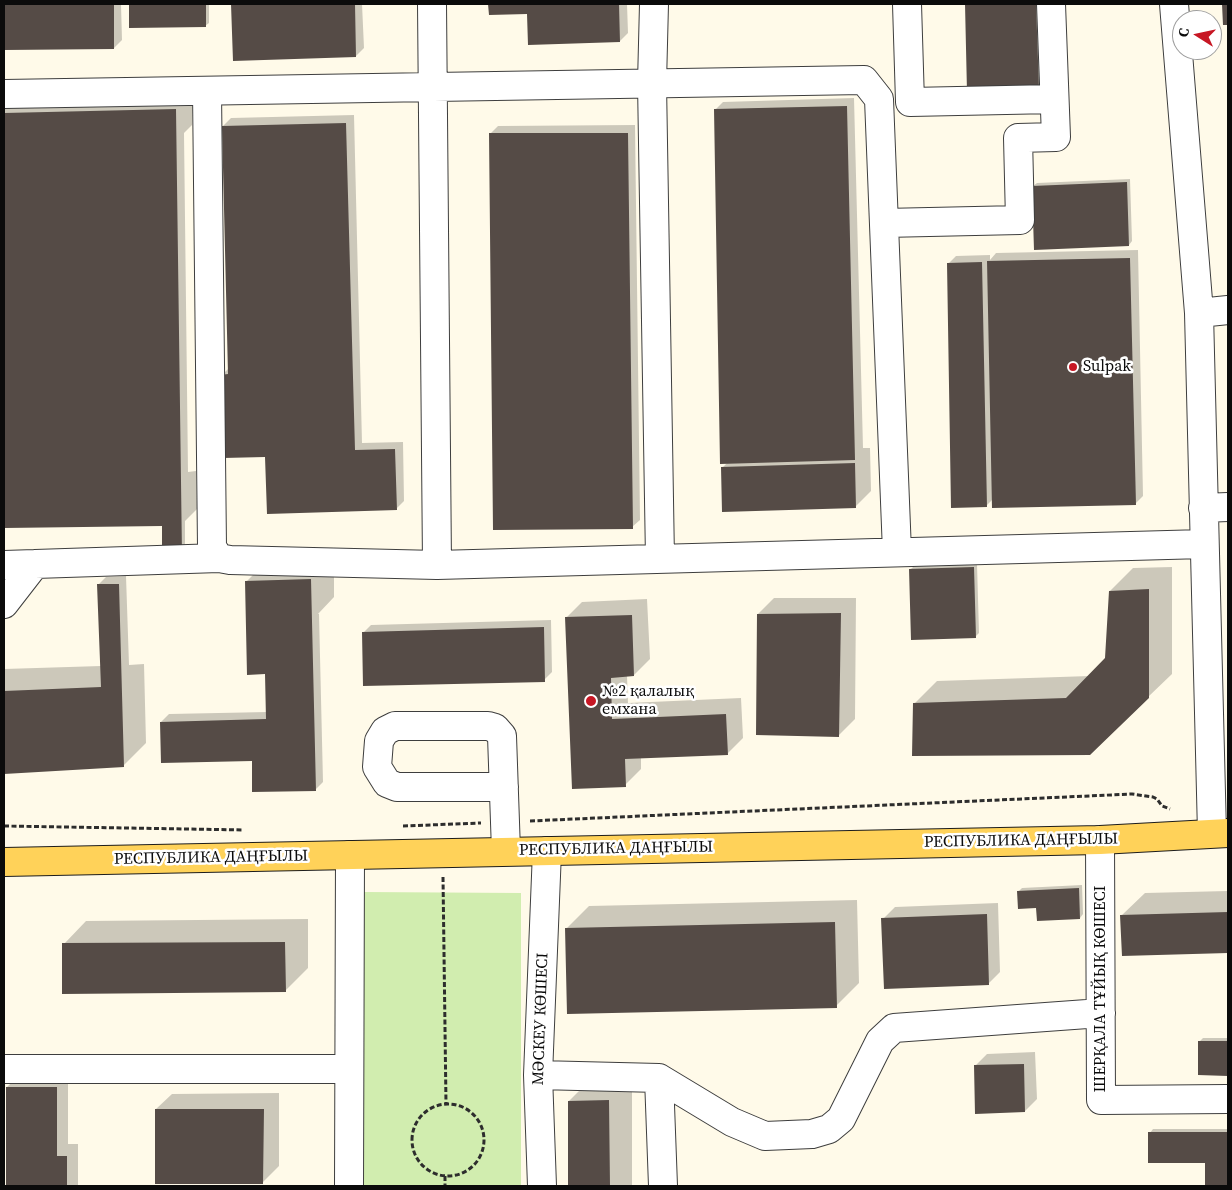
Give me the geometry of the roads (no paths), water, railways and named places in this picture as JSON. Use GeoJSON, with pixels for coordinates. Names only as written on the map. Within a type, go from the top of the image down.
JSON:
{"type":"FeatureCollection","features":[{"type":"Feature","properties":{"kind":"main road","name":"РЕСПУБЛИКА ДАҢҒЫЛЫ"},"geometry":{"type":"LineString","coordinates":[[4,862],[1100,840],[1220,833]]}},
{"type":"Feature","properties":{"kind":"street"},"geometry":{"type":"LineString","coordinates":[[432,4],[437,565]]}},
{"type":"Feature","properties":{"kind":"street"},"geometry":{"type":"LineString","coordinates":[[654,4],[652,84],[660,559]]}},
{"type":"Feature","properties":{"kind":"street"},"geometry":{"type":"LineString","coordinates":[[907,4],[910,102]]}},
{"type":"Feature","properties":{"kind":"street"},"geometry":{"type":"LineString","coordinates":[[884,223],[1020,220],[1018,138],[1056,137],[1051,4]]}},
{"type":"Feature","properties":{"kind":"street"},"geometry":{"type":"LineString","coordinates":[[1174,4],[1198,313],[1216,508],[1204,544],[1220,833]]}},
{"type":"Feature","properties":{"kind":"street"},"geometry":{"type":"LineString","coordinates":[[4,94],[864,80],[879,99],[898,552]]}},
{"type":"Feature","properties":{"kind":"street"},"geometry":{"type":"LineString","coordinates":[[207,91],[212,548],[219,558]]}},
{"type":"Feature","properties":{"kind":"street"},"geometry":{"type":"LineString","coordinates":[[879,103],[1054,99]]}},
{"type":"Feature","properties":{"kind":"street"},"geometry":{"type":"LineString","coordinates":[[1198,313],[1228,310]]}},
{"type":"Feature","properties":{"kind":"street"},"geometry":{"type":"LineString","coordinates":[[4,565],[219,558],[230,560],[437,565],[1204,544]]}},
{"type":"Feature","properties":{"kind":"street"},"geometry":{"type":"LineString","coordinates":[[4,604],[35,564]]}},
{"type":"Feature","properties":{"kind":"street"},"geometry":{"type":"LineString","coordinates":[[504,787],[397,788],[387,783],[376,767],[379,741],[385,731],[395,726],[488,726],[495,728],[502,736],[504,787],[506,851]]}},
{"type":"Feature","properties":{"kind":"street","name":"ШЕРҚАЛА ТҰЙЫҚ КӨШЕСІ"},"geometry":{"type":"LineString","coordinates":[[1100,840],[1101,1100],[1228,1099]]}},
{"type":"Feature","properties":{"kind":"street","name":"МӘСКЕУ КӨШЕСІ"},"geometry":{"type":"LineString","coordinates":[[542,1186],[538,1074],[547,851]]}},
{"type":"Feature","properties":{"kind":"street"},"geometry":{"type":"LineString","coordinates":[[349,1186],[350,855]]}},
{"type":"Feature","properties":{"kind":"street"},"geometry":{"type":"LineString","coordinates":[[538,1074],[659,1078],[732,1122],[765,1136],[812,1134],[829,1128],[841,1119],[880,1041],[894,1028],[1101,1013]]}},
{"type":"Feature","properties":{"kind":"street"},"geometry":{"type":"LineString","coordinates":[[4,1069],[349,1069]]}},
{"type":"Feature","properties":{"kind":"street"},"geometry":{"type":"LineString","coordinates":[[659,1078],[663,1186]]}},
{"type":"Feature","properties":{"kind":"place","name":"Sulpak"},"geometry":{"type":"Point","coordinates":[1073,367]}},
{"type":"Feature","properties":{"kind":"place","name":"№2 қалалық емхана"},"geometry":{"type":"Point","coordinates":[591,701]}}]}
